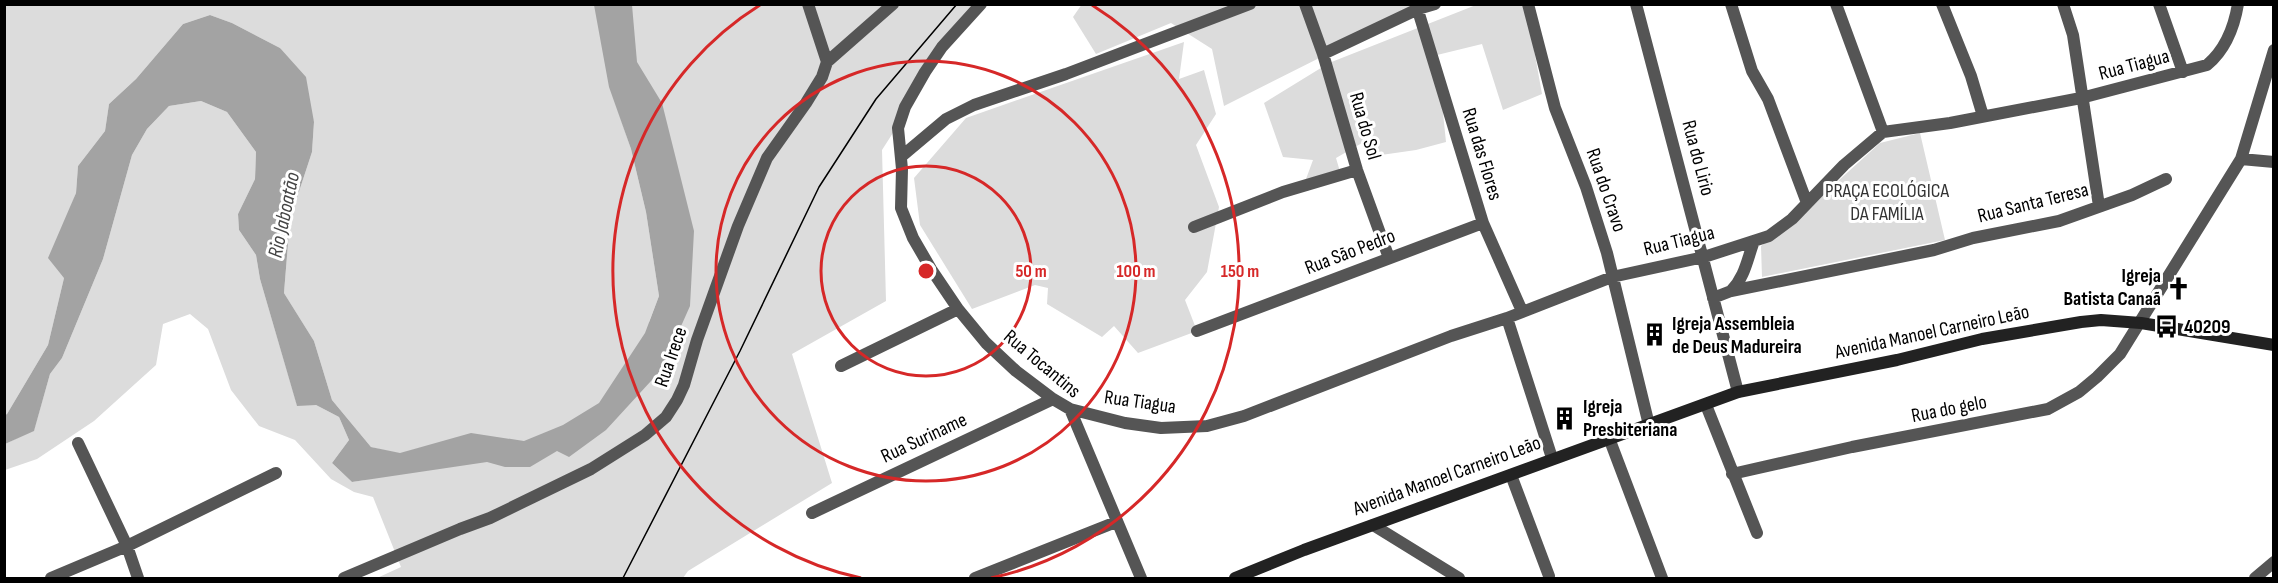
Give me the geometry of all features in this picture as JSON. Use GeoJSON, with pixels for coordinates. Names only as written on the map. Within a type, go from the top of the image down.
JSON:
{"type":"FeatureCollection","features":[{"type":"Feature","properties":{"kind":"main road","name":"Avenida Manoel Carneiro Leão"},"geometry":{"type":"LineString","coordinates":[[1235,579],[1552,458],[1738,392],[1897,360],[1982,339],[2101,320],[2141,323],[2274,345]]}},
{"type":"Feature","properties":{"kind":"street"},"geometry":{"type":"LineString","coordinates":[[808,4],[827,62]]}},
{"type":"Feature","properties":{"kind":"street","name":"Rua Irece"},"geometry":{"type":"LineString","coordinates":[[344,579],[490,518],[591,469],[645,435],[666,417],[678,400],[714,293],[757,179],[777,142],[822,77],[827,62],[893,4]]}},
{"type":"Feature","properties":{"kind":"street","name":"Rua Tocantins"},"geometry":{"type":"LineString","coordinates":[[981,4],[942,47],[905,107],[898,128],[902,156],[900,208],[925,259],[958,309],[986,343],[1016,370],[1053,399],[1070,409],[1141,579]]}},
{"type":"Feature","properties":{"kind":"street"},"geometry":{"type":"LineString","coordinates":[[902,156],[946,119],[974,105],[1126,52],[1250,4]]}},
{"type":"Feature","properties":{"kind":"street","name":"Rua do Sol"},"geometry":{"type":"LineString","coordinates":[[1305,4],[1323,54],[1357,170],[1389,258]]}},
{"type":"Feature","properties":{"kind":"street"},"geometry":{"type":"LineString","coordinates":[[1323,54],[1417,7],[1435,4]]}},
{"type":"Feature","properties":{"kind":"street","name":"Rua do Cravo"},"geometry":{"type":"LineString","coordinates":[[1527,4],[1555,108],[1586,187],[1607,253],[1649,425]]}},
{"type":"Feature","properties":{"kind":"street","name":"Rua do Lirio"},"geometry":{"type":"LineString","coordinates":[[1636,4],[1738,392]]}},
{"type":"Feature","properties":{"kind":"street"},"geometry":{"type":"LineString","coordinates":[[1731,4],[1752,71],[1768,99],[1807,203]]}},
{"type":"Feature","properties":{"kind":"street"},"geometry":{"type":"LineString","coordinates":[[1836,4],[1883,132]]}},
{"type":"Feature","properties":{"kind":"street"},"geometry":{"type":"LineString","coordinates":[[1942,4],[1971,76],[1983,116]]}},
{"type":"Feature","properties":{"kind":"street"},"geometry":{"type":"LineString","coordinates":[[2063,4],[2073,35],[2099,207]]}},
{"type":"Feature","properties":{"kind":"street"},"geometry":{"type":"LineString","coordinates":[[2159,4],[2183,72]]}},
{"type":"Feature","properties":{"kind":"street","name":"Rua Tiagua"},"geometry":{"type":"LineString","coordinates":[[1070,409],[1134,425],[1161,428],[1207,426],[1254,412],[1612,277],[1704,257],[1754,242],[1784,226],[1862,148],[1883,132],[2081,98],[2207,65],[2225,46],[2238,4]]}},
{"type":"Feature","properties":{"kind":"street","name":"Rua das Flores"},"geometry":{"type":"LineString","coordinates":[[1417,7],[1483,223],[1522,311]]}},
{"type":"Feature","properties":{"kind":"street","name":"Rua do gelo"},"geometry":{"type":"LineString","coordinates":[[1732,474],[1852,447],[2048,409],[2079,392],[2120,354],[2241,159],[2274,51]]}},
{"type":"Feature","properties":{"kind":"street"},"geometry":{"type":"LineString","coordinates":[[2241,159],[2274,162]]}},
{"type":"Feature","properties":{"kind":"street"},"geometry":{"type":"LineString","coordinates":[[1194,227],[1283,192],[1357,170]]}},
{"type":"Feature","properties":{"kind":"street","name":"Rua Santa Teresa"},"geometry":{"type":"LineString","coordinates":[[1731,291],[1934,250],[1973,238],[2059,221],[2132,195],[2166,179]]}},
{"type":"Feature","properties":{"kind":"street","name":"Rua São Pedro"},"geometry":{"type":"LineString","coordinates":[[1197,332],[1483,223]]}},
{"type":"Feature","properties":{"kind":"street"},"geometry":{"type":"LineString","coordinates":[[1713,297],[1731,291],[1740,282],[1754,242]]}},
{"type":"Feature","properties":{"kind":"street"},"geometry":{"type":"LineString","coordinates":[[841,366],[958,309]]}},
{"type":"Feature","properties":{"kind":"street"},"geometry":{"type":"LineString","coordinates":[[1507,318],[1552,458]]}},
{"type":"Feature","properties":{"kind":"street","name":"Rua Suriname"},"geometry":{"type":"LineString","coordinates":[[812,513],[1053,399]]}},
{"type":"Feature","properties":{"kind":"street"},"geometry":{"type":"LineString","coordinates":[[1706,405],[1757,533]]}},
{"type":"Feature","properties":{"kind":"street"},"geometry":{"type":"LineString","coordinates":[[1609,438],[1662,579]]}},
{"type":"Feature","properties":{"kind":"street"},"geometry":{"type":"LineString","coordinates":[[78,443],[127,546],[138,579]]}},
{"type":"Feature","properties":{"kind":"street"},"geometry":{"type":"LineString","coordinates":[[51,579],[127,546],[276,473]]}},
{"type":"Feature","properties":{"kind":"street"},"geometry":{"type":"LineString","coordinates":[[1511,474],[1549,576]]}},
{"type":"Feature","properties":{"kind":"street"},"geometry":{"type":"LineString","coordinates":[[975,579],[1116,522]]}},
{"type":"Feature","properties":{"kind":"street"},"geometry":{"type":"LineString","coordinates":[[1372,525],[1459,579]]}},
{"type":"Feature","properties":{"kind":"street"},"geometry":{"type":"LineString","coordinates":[[2255,579],[2274,562]]}},
{"type":"Feature","properties":{"kind":"green space"},"geometry":{"type":"Polygon","coordinates":[[[1082,4],[1417,5],[1385,25],[1224,106],[1212,49],[1171,23],[1096,54],[1073,17],[1082,4]]]}},
{"type":"Feature","properties":{"kind":"green space"},"geometry":{"type":"Polygon","coordinates":[[[5,5],[987,5],[946,50],[882,150],[886,301],[792,354],[832,483],[688,571],[683,578],[377,578],[401,567],[373,497],[354,492],[331,479],[295,440],[259,426],[231,390],[208,329],[190,314],[163,324],[156,365],[94,421],[37,459],[5,470],[5,444],[34,430],[50,374],[62,358],[103,259],[132,155],[147,129],[169,106],[201,101],[227,112],[256,152],[255,179],[238,214],[239,230],[256,255],[260,279],[297,405],[316,405],[339,417],[349,440],[332,463],[352,482],[365,480],[423,447],[399,454],[371,447],[332,400],[314,341],[284,293],[290,219],[312,152],[314,122],[280,48],[232,23],[210,15],[183,24],[136,79],[109,104],[105,131],[78,166],[76,193],[65,222],[64,278],[48,345],[5,415],[5,5]],[[610,87],[631,149],[646,212],[659,296],[649,322],[690,300],[610,87]]]}},
{"type":"Feature","properties":{"kind":"green space"},"geometry":{"type":"Polygon","coordinates":[[[1476,5],[1526,5],[1542,94],[1503,110],[1482,44],[1437,55],[1446,142],[1416,150],[1367,157],[1362,143],[1336,158],[1341,175],[1306,179],[1313,160],[1283,157],[1264,103],[1329,63],[1476,5]]]}},
{"type":"Feature","properties":{"kind":"green space"},"geometry":{"type":"Polygon","coordinates":[[[1184,42],[1179,79],[1204,70],[1216,114],[1196,145],[1219,207],[1207,272],[1185,300],[1197,331],[1138,353],[1114,326],[1102,337],[1047,304],[1048,288],[1035,285],[972,309],[920,225],[914,178],[966,118],[1184,42]]]}},
{"type":"Feature","properties":{"kind":"green space","name":"PRAÇA ECOLÓGICA DA FAMÍLIA"},"geometry":{"type":"Polygon","coordinates":[[[1920,133],[1945,240],[1762,277],[1761,246],[1796,219],[1880,143],[1920,133]]]}},
{"type":"Feature","properties":{"kind":"water","name":"Rio Jaboatão"},"geometry":{"type":"Polygon","coordinates":[[[594,5],[632,5],[637,62],[662,103],[694,231],[690,306],[662,369],[606,430],[569,457],[557,451],[530,467],[505,467],[487,462],[352,482],[332,463],[349,440],[339,417],[316,405],[297,406],[260,279],[256,255],[239,230],[238,214],[255,179],[256,152],[227,112],[201,101],[169,106],[147,129],[132,155],[103,259],[62,358],[50,374],[34,431],[5,444],[5,415],[48,345],[64,278],[48,258],[76,193],[78,166],[105,131],[109,104],[136,79],[183,24],[210,15],[232,23],[280,48],[306,77],[314,122],[312,152],[290,219],[284,293],[314,341],[332,400],[371,447],[400,453],[471,433],[524,441],[563,425],[599,403],[645,333],[659,296],[646,212],[631,149],[609,87],[594,5]]]}},
{"type":"Feature","properties":{"kind":"tram line"},"geometry":{"type":"LineString","coordinates":[[623,578],[740,351],[819,187],[876,99],[957,4]]}},
{"type":"Feature","properties":{"kind":"place","name":"Igreja Batista Canaã"},"geometry":{"type":"Point","coordinates":[2179,288]}},
{"type":"Feature","properties":{"kind":"place","name":"40209"},"geometry":{"type":"Point","coordinates":[2166,327]}},
{"type":"Feature","properties":{"kind":"place","name":"Igreja Assembleia de Deus Madureira"},"geometry":{"type":"Point","coordinates":[1654,335]}},
{"type":"Feature","properties":{"kind":"place","name":"Igreja Presbiteriana"},"geometry":{"type":"Point","coordinates":[1565,419]}}]}
